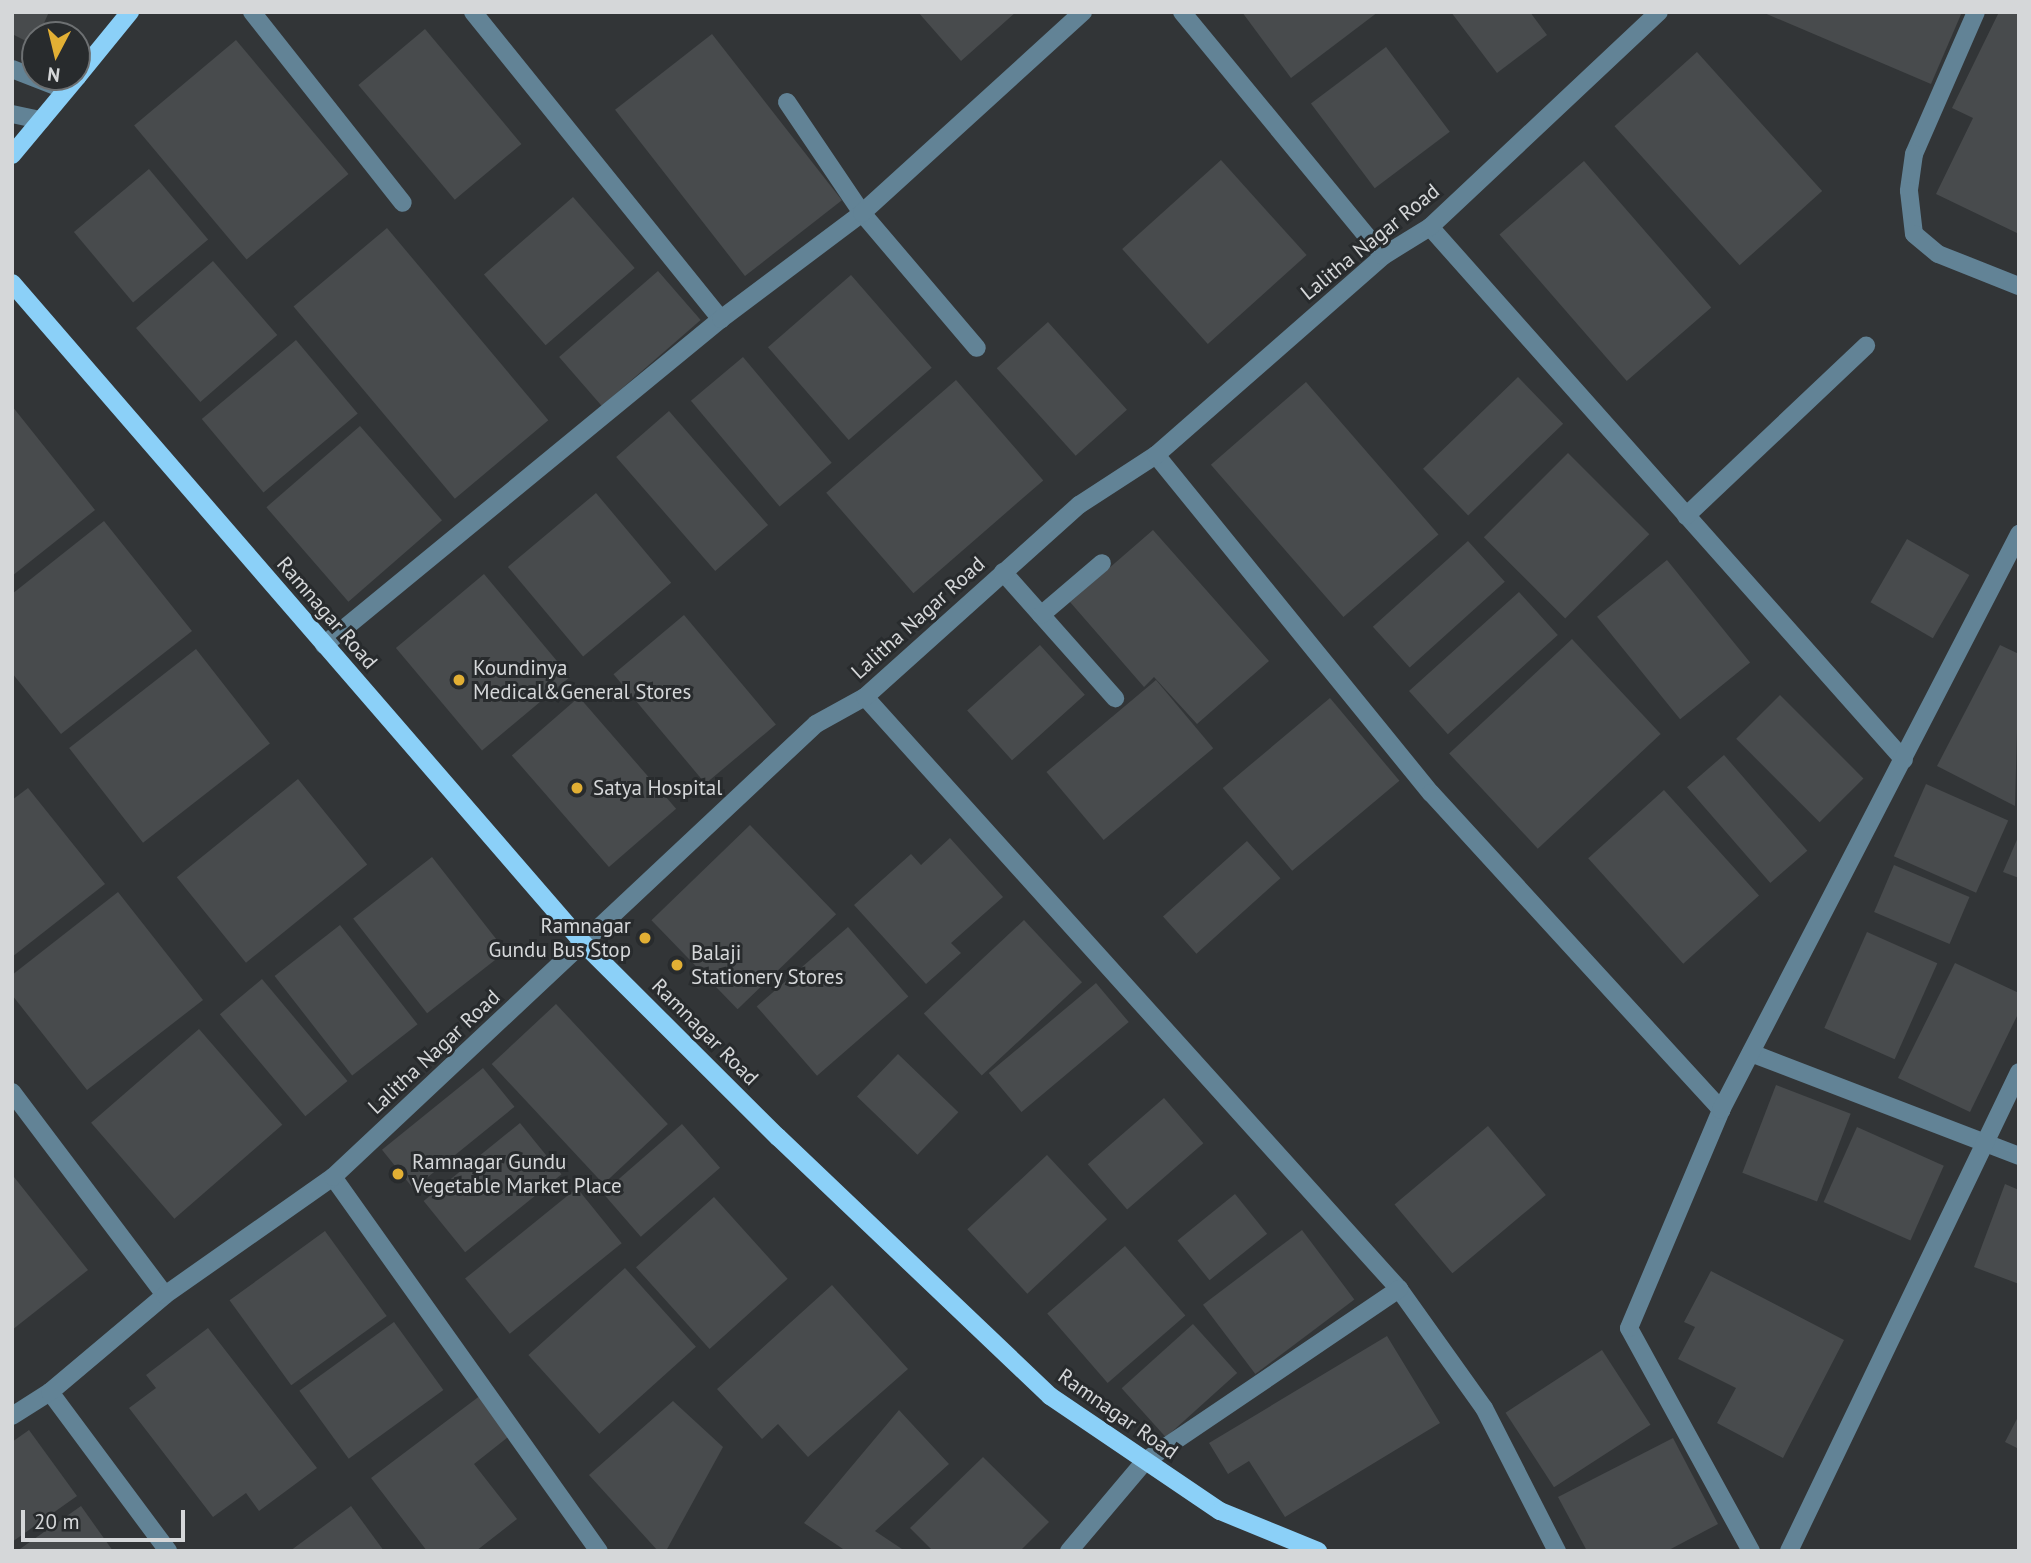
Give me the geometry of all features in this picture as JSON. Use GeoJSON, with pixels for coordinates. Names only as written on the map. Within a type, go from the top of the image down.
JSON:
{"type":"FeatureCollection","features":[{"type":"Feature","properties":{"kind":"main road"},"geometry":{"type":"LineString","coordinates":[[91,59],[130,12]]}},
{"type":"Feature","properties":{"kind":"main road"},"geometry":{"type":"LineString","coordinates":[[12,155],[65,91]]}},
{"type":"Feature","properties":{"kind":"main road","name":"Ramnagar Road"},"geometry":{"type":"LineString","coordinates":[[12,283],[584,944],[1050,1396],[1220,1511],[1318,1551]]}},
{"type":"Feature","properties":{"kind":"street"},"geometry":{"type":"LineString","coordinates":[[252,12],[403,204]]}},
{"type":"Feature","properties":{"kind":"street"},"geometry":{"type":"LineString","coordinates":[[473,12],[721,319]]}},
{"type":"Feature","properties":{"kind":"street"},"geometry":{"type":"LineString","coordinates":[[324,645],[721,319],[862,213],[1083,12]]}},
{"type":"Feature","properties":{"kind":"street"},"geometry":{"type":"LineString","coordinates":[[1182,12],[1383,256]]}},
{"type":"Feature","properties":{"kind":"street"},"geometry":{"type":"LineString","coordinates":[[1976,12],[1914,154],[1909,191],[1913,233],[1938,254],[2019,286]]}},
{"type":"Feature","properties":{"kind":"street","name":"Lalitha Nagar Road"},"geometry":{"type":"LineString","coordinates":[[12,1416],[50,1392],[165,1295],[333,1177],[816,724],[865,697],[1079,505],[1156,455],[1383,256],[1430,227],[1656,14]]}},
{"type":"Feature","properties":{"kind":"street"},"geometry":{"type":"LineString","coordinates":[[787,102],[862,213],[977,348]]}},
{"type":"Feature","properties":{"kind":"street"},"geometry":{"type":"LineString","coordinates":[[12,114],[41,120]]}},
{"type":"Feature","properties":{"kind":"street"},"geometry":{"type":"LineString","coordinates":[[1430,227],[1904,760]]}},
{"type":"Feature","properties":{"kind":"street"},"geometry":{"type":"LineString","coordinates":[[1686,516],[1866,346]]}},
{"type":"Feature","properties":{"kind":"street"},"geometry":{"type":"LineString","coordinates":[[1156,455],[1432,793],[1721,1110]]}},
{"type":"Feature","properties":{"kind":"street"},"geometry":{"type":"LineString","coordinates":[[1751,1551],[1629,1328],[1721,1110],[2019,534]]}},
{"type":"Feature","properties":{"kind":"street"},"geometry":{"type":"LineString","coordinates":[[1041,615],[1102,563]]}},
{"type":"Feature","properties":{"kind":"street"},"geometry":{"type":"LineString","coordinates":[[1003,572],[1115,698]]}},
{"type":"Feature","properties":{"kind":"street"},"geometry":{"type":"LineString","coordinates":[[865,697],[1399,1289],[1484,1408],[1557,1551]]}},
{"type":"Feature","properties":{"kind":"street"},"geometry":{"type":"LineString","coordinates":[[1751,1053],[2019,1156]]}},
{"type":"Feature","properties":{"kind":"street"},"geometry":{"type":"LineString","coordinates":[[1789,1551],[1983,1142],[2019,1072]]}},
{"type":"Feature","properties":{"kind":"street"},"geometry":{"type":"LineString","coordinates":[[12,1092],[165,1295]]}},
{"type":"Feature","properties":{"kind":"street"},"geometry":{"type":"LineString","coordinates":[[333,1177],[599,1551]]}},
{"type":"Feature","properties":{"kind":"street"},"geometry":{"type":"LineString","coordinates":[[1069,1551],[1145,1461],[1399,1289]]}},
{"type":"Feature","properties":{"kind":"street"},"geometry":{"type":"LineString","coordinates":[[50,1392],[168,1551]]}},
{"type":"Feature","properties":{"kind":"building"},"geometry":{"type":"Polygon","coordinates":[[[12,12],[49,12],[45,21],[21,21],[21,38],[12,34],[12,12]]]}},
{"type":"Feature","properties":{"kind":"building"},"geometry":{"type":"Polygon","coordinates":[[[918,12],[1016,12],[961,61],[918,12]]]}},
{"type":"Feature","properties":{"kind":"building"},"geometry":{"type":"Polygon","coordinates":[[[1242,12],[1378,12],[1291,78],[1242,12]]]}},
{"type":"Feature","properties":{"kind":"building"},"geometry":{"type":"Polygon","coordinates":[[[1451,12],[1530,12],[1547,35],[1497,73],[1451,12]]]}},
{"type":"Feature","properties":{"kind":"building"},"geometry":{"type":"Polygon","coordinates":[[[1762,12],[1962,12],[1931,84],[1762,12]]]}},
{"type":"Feature","properties":{"kind":"building"},"geometry":{"type":"Polygon","coordinates":[[[1999,12],[2019,12],[2019,234],[1936,194],[1973,118],[1952,108],[1999,12]]]}},
{"type":"Feature","properties":{"kind":"building"},"geometry":{"type":"Polygon","coordinates":[[[425,29],[521,144],[455,200],[358,85],[425,29]]]}},
{"type":"Feature","properties":{"kind":"building"},"geometry":{"type":"Polygon","coordinates":[[[712,34],[842,200],[745,276],[615,110],[712,34]]]}},
{"type":"Feature","properties":{"kind":"building"},"geometry":{"type":"Polygon","coordinates":[[[236,40],[348,174],[247,260],[134,125],[236,40]]]}},
{"type":"Feature","properties":{"kind":"building"},"geometry":{"type":"Polygon","coordinates":[[[1386,47],[1450,132],[1375,188],[1311,104],[1386,47]]]}},
{"type":"Feature","properties":{"kind":"building"},"geometry":{"type":"Polygon","coordinates":[[[1697,52],[1822,191],[1740,265],[1615,126],[1697,52]]]}},
{"type":"Feature","properties":{"kind":"building"},"geometry":{"type":"Polygon","coordinates":[[[1221,160],[1307,255],[1208,344],[1122,249],[1221,160]]]}},
{"type":"Feature","properties":{"kind":"building"},"geometry":{"type":"Polygon","coordinates":[[[1584,161],[1711,307],[1627,381],[1499,234],[1584,161]]]}},
{"type":"Feature","properties":{"kind":"building"},"geometry":{"type":"Polygon","coordinates":[[[149,169],[208,239],[133,302],[74,232],[149,169]]]}},
{"type":"Feature","properties":{"kind":"building"},"geometry":{"type":"Polygon","coordinates":[[[573,197],[635,268],[546,345],[484,274],[573,197]]]}},
{"type":"Feature","properties":{"kind":"building"},"geometry":{"type":"Polygon","coordinates":[[[387,228],[548,420],[455,499],[294,306],[387,228]]]}},
{"type":"Feature","properties":{"kind":"building"},"geometry":{"type":"Polygon","coordinates":[[[213,261],[277,335],[200,402],[136,328],[213,261]]]}},
{"type":"Feature","properties":{"kind":"building"},"geometry":{"type":"Polygon","coordinates":[[[658,271],[701,320],[602,406],[559,357],[658,271]]]}},
{"type":"Feature","properties":{"kind":"building"},"geometry":{"type":"Polygon","coordinates":[[[851,275],[932,368],[849,440],[768,347],[851,275]]]}},
{"type":"Feature","properties":{"kind":"building"},"geometry":{"type":"Polygon","coordinates":[[[1048,322],[1127,410],[1076,456],[997,368],[1048,322]]]}},
{"type":"Feature","properties":{"kind":"building"},"geometry":{"type":"Polygon","coordinates":[[[296,340],[358,414],[263,493],[202,419],[296,340]]]}},
{"type":"Feature","properties":{"kind":"building"},"geometry":{"type":"Polygon","coordinates":[[[743,357],[832,463],[780,506],[691,401],[743,357]]]}},
{"type":"Feature","properties":{"kind":"building"},"geometry":{"type":"Polygon","coordinates":[[[1518,377],[1563,424],[1468,515],[1423,469],[1518,377]]]}},
{"type":"Feature","properties":{"kind":"building"},"geometry":{"type":"Polygon","coordinates":[[[956,380],[1043,480],[913,593],[826,493],[956,380]]]}},
{"type":"Feature","properties":{"kind":"building"},"geometry":{"type":"Polygon","coordinates":[[[1306,382],[1439,534],[1343,617],[1211,465],[1306,382]]]}},
{"type":"Feature","properties":{"kind":"building"},"geometry":{"type":"Polygon","coordinates":[[[12,406],[95,510],[12,576],[12,406]]]}},
{"type":"Feature","properties":{"kind":"building"},"geometry":{"type":"Polygon","coordinates":[[[669,411],[768,525],[715,571],[616,457],[669,411]]]}},
{"type":"Feature","properties":{"kind":"building"},"geometry":{"type":"Polygon","coordinates":[[[360,426],[442,520],[348,602],[266,507],[360,426]]]}},
{"type":"Feature","properties":{"kind":"building"},"geometry":{"type":"Polygon","coordinates":[[[1568,453],[1649,534],[1565,618],[1484,537],[1568,453]]]}},
{"type":"Feature","properties":{"kind":"building"},"geometry":{"type":"Polygon","coordinates":[[[596,493],[671,583],[583,657],[508,567],[596,493]]]}},
{"type":"Feature","properties":{"kind":"building"},"geometry":{"type":"Polygon","coordinates":[[[104,521],[192,631],[61,734],[12,673],[12,594],[104,521]]]}},
{"type":"Feature","properties":{"kind":"building"},"geometry":{"type":"Polygon","coordinates":[[[1153,530],[1269,661],[1197,724],[1154,677],[1144,687],[1070,602],[1153,530]]]}},
{"type":"Feature","properties":{"kind":"building"},"geometry":{"type":"Polygon","coordinates":[[[1907,539],[1969,575],[1933,638],[1870,602],[1907,539]]]}},
{"type":"Feature","properties":{"kind":"building"},"geometry":{"type":"Polygon","coordinates":[[[1468,541],[1505,582],[1410,668],[1373,627],[1468,541]]]}},
{"type":"Feature","properties":{"kind":"building"},"geometry":{"type":"Polygon","coordinates":[[[1667,560],[1750,663],[1680,719],[1597,617],[1667,560]]]}},
{"type":"Feature","properties":{"kind":"building"},"geometry":{"type":"Polygon","coordinates":[[[484,574],[570,677],[482,751],[396,648],[484,574]]]}},
{"type":"Feature","properties":{"kind":"building"},"geometry":{"type":"Polygon","coordinates":[[[1519,592],[1558,635],[1448,734],[1409,691],[1519,592]]]}},
{"type":"Feature","properties":{"kind":"building"},"geometry":{"type":"Polygon","coordinates":[[[684,615],[776,725],[705,784],[614,674],[684,615]]]}},
{"type":"Feature","properties":{"kind":"building"},"geometry":{"type":"Polygon","coordinates":[[[1572,639],[1661,734],[1538,849],[1449,754],[1572,639]]]}},
{"type":"Feature","properties":{"kind":"building"},"geometry":{"type":"Polygon","coordinates":[[[1040,645],[1085,695],[1012,760],[967,711],[1040,645]]]}},
{"type":"Feature","properties":{"kind":"building"},"geometry":{"type":"Polygon","coordinates":[[[2000,645],[2019,654],[2015,806],[1937,766],[2000,645]]]}},
{"type":"Feature","properties":{"kind":"building"},"geometry":{"type":"Polygon","coordinates":[[[196,649],[270,744],[143,843],[69,748],[196,649]]]}},
{"type":"Feature","properties":{"kind":"building"},"geometry":{"type":"Polygon","coordinates":[[[1156,680],[1213,748],[1104,840],[1046,772],[1156,680]]]}},
{"type":"Feature","properties":{"kind":"building"},"geometry":{"type":"Polygon","coordinates":[[[1780,695],[1863,778],[1820,822],[1736,739],[1780,695]]]}},
{"type":"Feature","properties":{"kind":"building"},"geometry":{"type":"Polygon","coordinates":[[[579,697],[676,809],[609,867],[512,755],[579,697]]]}},
{"type":"Feature","properties":{"kind":"building"},"geometry":{"type":"Polygon","coordinates":[[[1330,698],[1399,781],[1292,871],[1223,788],[1330,698]]]}},
{"type":"Feature","properties":{"kind":"building"},"geometry":{"type":"Polygon","coordinates":[[[1724,755],[1807,851],[1770,883],[1687,787],[1724,755]]]}},
{"type":"Feature","properties":{"kind":"building"},"geometry":{"type":"Polygon","coordinates":[[[298,779],[367,864],[246,963],[177,877],[298,779]]]}},
{"type":"Feature","properties":{"kind":"building"},"geometry":{"type":"Polygon","coordinates":[[[1926,784],[2008,821],[1976,893],[1894,856],[1926,784]]]}},
{"type":"Feature","properties":{"kind":"building"},"geometry":{"type":"Polygon","coordinates":[[[28,788],[105,884],[12,957],[12,800],[28,788]]]}},
{"type":"Feature","properties":{"kind":"building"},"geometry":{"type":"Polygon","coordinates":[[[1664,790],[1759,896],[1683,964],[1588,858],[1664,790]]]}},
{"type":"Feature","properties":{"kind":"building"},"geometry":{"type":"Polygon","coordinates":[[[750,825],[836,914],[738,1009],[651,920],[750,825]]]}},
{"type":"Feature","properties":{"kind":"building"},"geometry":{"type":"Polygon","coordinates":[[[2019,835],[2019,878],[2003,872],[2019,835]]]}},
{"type":"Feature","properties":{"kind":"building"},"geometry":{"type":"Polygon","coordinates":[[[950,838],[1003,897],[951,943],[961,953],[926,984],[854,905],[911,854],[921,865],[950,838]]]}},
{"type":"Feature","properties":{"kind":"building"},"geometry":{"type":"Polygon","coordinates":[[[1247,841],[1280,878],[1196,954],[1163,917],[1247,841]]]}},
{"type":"Feature","properties":{"kind":"building"},"geometry":{"type":"Polygon","coordinates":[[[432,857],[506,952],[427,1013],[353,919],[432,857]]]}},
{"type":"Feature","properties":{"kind":"building"},"geometry":{"type":"Polygon","coordinates":[[[1894,865],[1969,897],[1950,944],[1874,912],[1894,865]]]}},
{"type":"Feature","properties":{"kind":"building"},"geometry":{"type":"Polygon","coordinates":[[[118,892],[203,1000],[87,1090],[12,995],[12,975],[118,892]]]}},
{"type":"Feature","properties":{"kind":"building"},"geometry":{"type":"Polygon","coordinates":[[[1024,920],[1082,982],[982,1076],[924,1013],[1024,920]]]}},
{"type":"Feature","properties":{"kind":"building"},"geometry":{"type":"Polygon","coordinates":[[[340,925],[418,1024],[352,1075],[275,976],[340,925]]]}},
{"type":"Feature","properties":{"kind":"building"},"geometry":{"type":"Polygon","coordinates":[[[848,927],[908,996],[817,1076],[757,1006],[848,927]]]}},
{"type":"Feature","properties":{"kind":"building"},"geometry":{"type":"Polygon","coordinates":[[[1867,932],[1937,963],[1895,1059],[1824,1028],[1867,932]]]}},
{"type":"Feature","properties":{"kind":"building"},"geometry":{"type":"Polygon","coordinates":[[[1955,963],[2019,993],[2019,1012],[1970,1112],[1898,1078],[1955,963]]]}},
{"type":"Feature","properties":{"kind":"building"},"geometry":{"type":"Polygon","coordinates":[[[262,979],[347,1081],[305,1116],[220,1014],[262,979]]]}},
{"type":"Feature","properties":{"kind":"building"},"geometry":{"type":"Polygon","coordinates":[[[1096,983],[1129,1022],[1022,1112],[989,1073],[1096,983]]]}},
{"type":"Feature","properties":{"kind":"building"},"geometry":{"type":"Polygon","coordinates":[[[556,1004],[668,1124],[603,1184],[492,1064],[556,1004]]]}},
{"type":"Feature","properties":{"kind":"building"},"geometry":{"type":"Polygon","coordinates":[[[199,1029],[282,1125],[174,1219],[91,1123],[199,1029]]]}},
{"type":"Feature","properties":{"kind":"building"},"geometry":{"type":"Polygon","coordinates":[[[898,1054],[958,1112],[917,1155],[857,1096],[898,1054]]]}},
{"type":"Feature","properties":{"kind":"building"},"geometry":{"type":"Polygon","coordinates":[[[483,1068],[514,1107],[413,1189],[382,1150],[483,1068]]]}},
{"type":"Feature","properties":{"kind":"building"},"geometry":{"type":"Polygon","coordinates":[[[1776,1085],[1851,1114],[1817,1201],[1742,1173],[1776,1085]]]}},
{"type":"Feature","properties":{"kind":"building"},"geometry":{"type":"Polygon","coordinates":[[[1164,1098],[1203,1143],[1127,1210],[1088,1164],[1164,1098]]]}},
{"type":"Feature","properties":{"kind":"building"},"geometry":{"type":"Polygon","coordinates":[[[520,1123],[562,1174],[465,1252],[424,1201],[520,1123]]]}},
{"type":"Feature","properties":{"kind":"building"},"geometry":{"type":"Polygon","coordinates":[[[682,1124],[720,1168],[641,1237],[603,1193],[682,1124]]]}},
{"type":"Feature","properties":{"kind":"building"},"geometry":{"type":"Polygon","coordinates":[[[1488,1126],[1546,1195],[1452,1273],[1395,1204],[1488,1126]]]}},
{"type":"Feature","properties":{"kind":"building"},"geometry":{"type":"Polygon","coordinates":[[[1857,1127],[1944,1166],[1910,1241],[1824,1202],[1857,1127]]]}},
{"type":"Feature","properties":{"kind":"building"},"geometry":{"type":"Polygon","coordinates":[[[1047,1155],[1107,1219],[1027,1294],[967,1229],[1047,1155]]]}},
{"type":"Feature","properties":{"kind":"building"},"geometry":{"type":"Polygon","coordinates":[[[14,1177],[88,1270],[12,1330],[12,1178],[14,1177]]]}},
{"type":"Feature","properties":{"kind":"building"},"geometry":{"type":"Polygon","coordinates":[[[2005,1184],[2019,1190],[2019,1284],[1974,1267],[2005,1184]]]}},
{"type":"Feature","properties":{"kind":"building"},"geometry":{"type":"Polygon","coordinates":[[[577,1188],[622,1243],[510,1334],[465,1279],[577,1188]]]}},
{"type":"Feature","properties":{"kind":"building"},"geometry":{"type":"Polygon","coordinates":[[[1235,1194],[1267,1234],[1210,1280],[1177,1241],[1235,1194]]]}},
{"type":"Feature","properties":{"kind":"building"},"geometry":{"type":"Polygon","coordinates":[[[714,1197],[788,1279],[710,1349],[636,1267],[714,1197]]]}},
{"type":"Feature","properties":{"kind":"building"},"geometry":{"type":"Polygon","coordinates":[[[1302,1230],[1354,1299],[1255,1374],[1203,1305],[1302,1230]]]}},
{"type":"Feature","properties":{"kind":"building"},"geometry":{"type":"Polygon","coordinates":[[[325,1231],[387,1316],[291,1385],[230,1300],[325,1231]]]}},
{"type":"Feature","properties":{"kind":"building"},"geometry":{"type":"Polygon","coordinates":[[[1125,1246],[1185,1315],[1108,1383],[1047,1314],[1125,1246]]]}},
{"type":"Feature","properties":{"kind":"building"},"geometry":{"type":"Polygon","coordinates":[[[625,1268],[696,1347],[599,1434],[528,1355],[625,1268]]]}},
{"type":"Feature","properties":{"kind":"building"},"geometry":{"type":"Polygon","coordinates":[[[1711,1271],[1844,1340],[1783,1458],[1717,1423],[1736,1388],[1678,1359],[1695,1327],[1684,1322],[1711,1271]]]}},
{"type":"Feature","properties":{"kind":"building"},"geometry":{"type":"Polygon","coordinates":[[[832,1285],[908,1369],[808,1457],[778,1424],[762,1439],[717,1389],[832,1285]]]}},
{"type":"Feature","properties":{"kind":"building"},"geometry":{"type":"Polygon","coordinates":[[[394,1322],[443,1390],[349,1459],[299,1391],[394,1322]]]}},
{"type":"Feature","properties":{"kind":"building"},"geometry":{"type":"Polygon","coordinates":[[[1193,1324],[1237,1373],[1166,1437],[1122,1388],[1193,1324]]]}},
{"type":"Feature","properties":{"kind":"building"},"geometry":{"type":"Polygon","coordinates":[[[208,1328],[317,1468],[259,1511],[246,1493],[213,1517],[129,1408],[156,1388],[146,1375],[208,1328]]]}},
{"type":"Feature","properties":{"kind":"building"},"geometry":{"type":"Polygon","coordinates":[[[1387,1336],[1440,1423],[1285,1517],[1249,1461],[1228,1474],[1209,1443],[1387,1336]]]}},
{"type":"Feature","properties":{"kind":"building"},"geometry":{"type":"Polygon","coordinates":[[[1602,1350],[1650,1425],[1554,1487],[1506,1413],[1602,1350]]]}},
{"type":"Feature","properties":{"kind":"building"},"geometry":{"type":"Polygon","coordinates":[[[481,1395],[512,1434],[474,1464],[517,1519],[476,1551],[427,1551],[371,1478],[481,1395]]]}},
{"type":"Feature","properties":{"kind":"building"},"geometry":{"type":"Polygon","coordinates":[[[673,1401],[723,1447],[666,1551],[658,1551],[589,1475],[673,1401]]]}},
{"type":"Feature","properties":{"kind":"building"},"geometry":{"type":"Polygon","coordinates":[[[899,1410],[949,1464],[875,1531],[905,1551],[846,1551],[804,1523],[899,1410]]]}},
{"type":"Feature","properties":{"kind":"building"},"geometry":{"type":"Polygon","coordinates":[[[2019,1415],[2019,1449],[2005,1442],[2019,1415]]]}},
{"type":"Feature","properties":{"kind":"building"},"geometry":{"type":"Polygon","coordinates":[[[29,1430],[77,1496],[12,1542],[12,1442],[29,1430]]]}},
{"type":"Feature","properties":{"kind":"building"},"geometry":{"type":"Polygon","coordinates":[[[1673,1438],[1718,1524],[1667,1551],[1587,1551],[1558,1497],[1673,1438]]]}},
{"type":"Feature","properties":{"kind":"building"},"geometry":{"type":"Polygon","coordinates":[[[983,1457],[1049,1522],[1020,1551],[933,1551],[910,1528],[983,1457]]]}},
{"type":"Feature","properties":{"kind":"building"},"geometry":{"type":"Polygon","coordinates":[[[81,1506],[113,1551],[17,1551],[81,1506]]]}},
{"type":"Feature","properties":{"kind":"building"},"geometry":{"type":"Polygon","coordinates":[[[351,1506],[384,1551],[290,1551],[351,1506]]]}},
{"type":"Feature","properties":{"kind":"place","name":"Koundinya Medical&General Stores"},"geometry":{"type":"Point","coordinates":[459,680]}},
{"type":"Feature","properties":{"kind":"place","name":"Satya Hospital"},"geometry":{"type":"Point","coordinates":[577,788]}},
{"type":"Feature","properties":{"kind":"place","name":"Ramnagar Gundu Bus Stop"},"geometry":{"type":"Point","coordinates":[645,938]}},
{"type":"Feature","properties":{"kind":"place","name":"Balaji Stationery Stores"},"geometry":{"type":"Point","coordinates":[677,965]}},
{"type":"Feature","properties":{"kind":"place","name":"Ramnagar Gundu Vegetable Market Place"},"geometry":{"type":"Point","coordinates":[398,1174]}}]}
